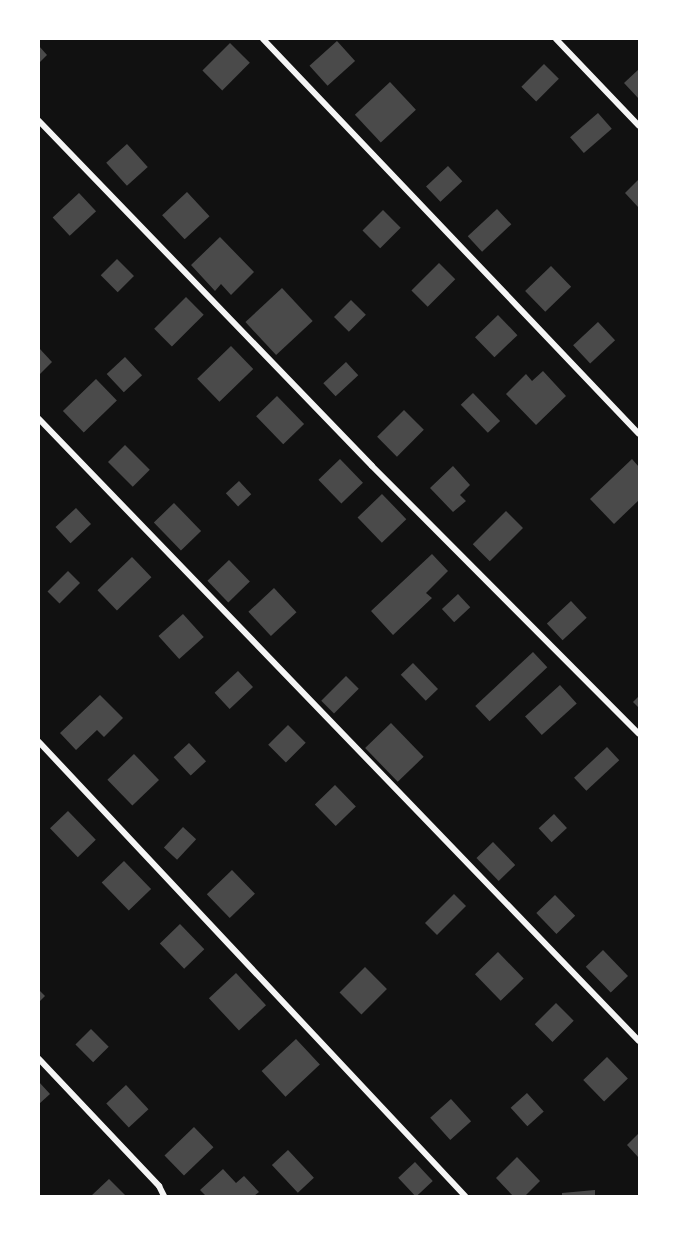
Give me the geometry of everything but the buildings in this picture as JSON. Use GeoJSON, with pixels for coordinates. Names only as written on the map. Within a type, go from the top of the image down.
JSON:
{"type":"FeatureCollection","features":[{"type":"Feature","properties":{"kind":"street"},"geometry":{"type":"LineString","coordinates":[[263,39],[639,434]]}},
{"type":"Feature","properties":{"kind":"street"},"geometry":{"type":"LineString","coordinates":[[556,39],[639,126]]}},
{"type":"Feature","properties":{"kind":"street"},"geometry":{"type":"LineString","coordinates":[[39,121],[372,466],[639,734]]}},
{"type":"Feature","properties":{"kind":"street"},"geometry":{"type":"LineString","coordinates":[[39,418],[639,1041]]}},
{"type":"Feature","properties":{"kind":"street"},"geometry":{"type":"LineString","coordinates":[[39,742],[465,1196]]}},
{"type":"Feature","properties":{"kind":"street"},"geometry":{"type":"LineString","coordinates":[[39,1059],[159,1186],[164,1196]]}}]}
